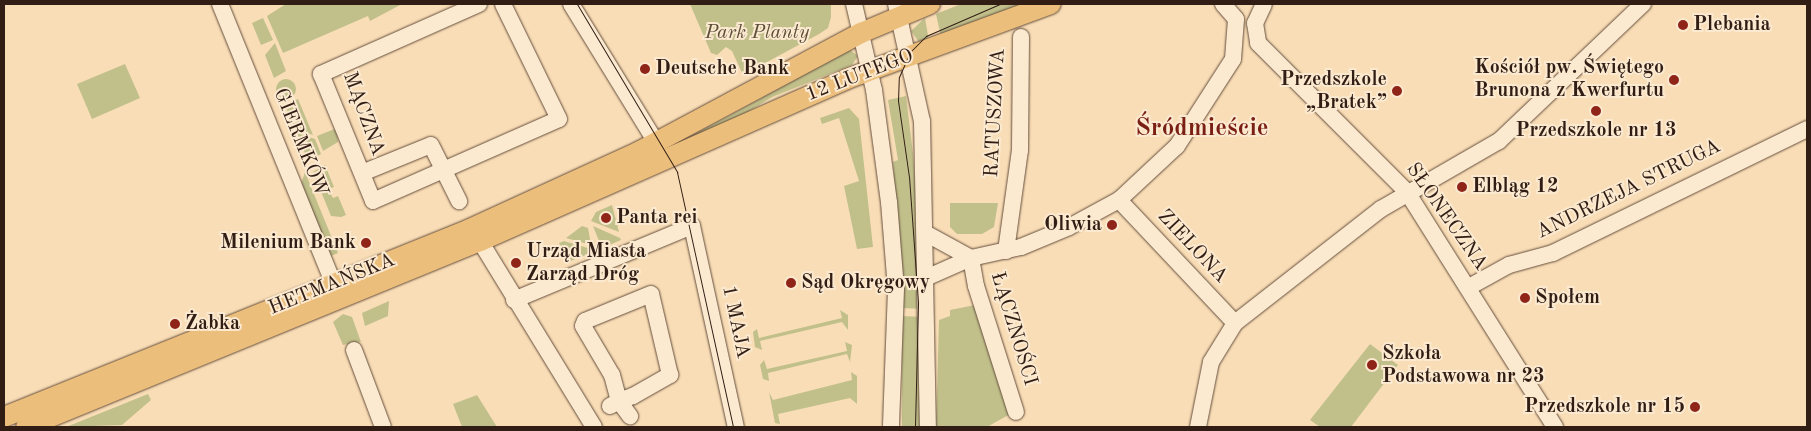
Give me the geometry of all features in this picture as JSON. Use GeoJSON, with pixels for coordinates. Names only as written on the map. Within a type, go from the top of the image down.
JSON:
{"type":"FeatureCollection","features":[{"type":"Feature","properties":{"kind":"main road","name":"12 LUTEGO"},"geometry":{"type":"LineString","coordinates":[[664,148],[897,10],[930,4]]}},
{"type":"Feature","properties":{"kind":"main road","name":"12 LUTEGO"},"geometry":{"type":"LineString","coordinates":[[664,148],[1051,4]]}},
{"type":"Feature","properties":{"kind":"main road","name":"HETMAŃSKA"},"geometry":{"type":"LineString","coordinates":[[26,427],[337,291],[470,229],[664,148]]}},
{"type":"Feature","properties":{"kind":"main road","name":"HETMAŃSKA"},"geometry":{"type":"LineString","coordinates":[[4,417],[337,291],[480,241],[664,148]]}},
{"type":"Feature","properties":{"kind":"street","name":"GIERMKÓW"},"geometry":{"type":"LineString","coordinates":[[220,4],[337,291]]}},
{"type":"Feature","properties":{"kind":"street","name":"MĄCZNA"},"geometry":{"type":"LineString","coordinates":[[479,4],[321,74],[373,200],[559,119],[503,4]]}},
{"type":"Feature","properties":{"kind":"street"},"geometry":{"type":"LineString","coordinates":[[571,4],[664,148]]}},
{"type":"Feature","properties":{"kind":"street"},"geometry":{"type":"LineString","coordinates":[[854,4],[870,71],[894,262],[891,427]]}},
{"type":"Feature","properties":{"kind":"street"},"geometry":{"type":"LineString","coordinates":[[928,277],[971,258],[1006,251],[1069,227],[1119,200],[1177,146],[1232,59],[1237,22],[1223,4]]}},
{"type":"Feature","properties":{"kind":"street","name":"SŁONECZNA"},"geometry":{"type":"LineString","coordinates":[[1264,4],[1255,33],[1271,56],[1407,192],[1469,287],[1555,427]]}},
{"type":"Feature","properties":{"kind":"street"},"geometry":{"type":"LineString","coordinates":[[1198,427],[1211,362],[1235,323],[1407,192],[1499,141],[1643,4]]}},
{"type":"Feature","properties":{"kind":"street"},"geometry":{"type":"LineString","coordinates":[[897,10],[910,57],[922,122],[928,277],[928,427]]}},
{"type":"Feature","properties":{"kind":"street","name":"RATUSZOWA"},"geometry":{"type":"LineString","coordinates":[[1006,251],[1020,150],[1021,37]]}},
{"type":"Feature","properties":{"kind":"street"},"geometry":{"type":"LineString","coordinates":[[1232,59],[1253,50],[1271,56]]}},
{"type":"Feature","properties":{"kind":"street","name":"ANDRZEJA STRUGA"},"geometry":{"type":"LineString","coordinates":[[1469,287],[1509,265],[1553,253],[1807,129]]}},
{"type":"Feature","properties":{"kind":"street"},"geometry":{"type":"LineString","coordinates":[[362,174],[431,145],[459,201]]}},
{"type":"Feature","properties":{"kind":"street","name":"ZIELONA"},"geometry":{"type":"LineString","coordinates":[[1119,200],[1235,323]]}},
{"type":"Feature","properties":{"kind":"street","name":"1 MAJA"},"geometry":{"type":"LineString","coordinates":[[514,300],[692,226],[736,427]]}},
{"type":"Feature","properties":{"kind":"street"},"geometry":{"type":"LineString","coordinates":[[927,234],[971,258]]}},
{"type":"Feature","properties":{"kind":"street"},"geometry":{"type":"LineString","coordinates":[[480,241],[514,300],[594,427]]}},
{"type":"Feature","properties":{"kind":"street","name":"ŁĄCZNOŚCI"},"geometry":{"type":"LineString","coordinates":[[971,258],[976,286],[1016,412]]}},
{"type":"Feature","properties":{"kind":"street"},"geometry":{"type":"LineString","coordinates":[[614,404],[670,375],[651,294],[585,321],[588,337],[612,375],[614,404],[630,416]]}},
{"type":"Feature","properties":{"kind":"street"},"geometry":{"type":"LineString","coordinates":[[354,350],[383,427]]}},
{"type":"Feature","properties":{"kind":"green space"},"geometry":{"type":"Polygon","coordinates":[[[286,4],[402,4],[370,21],[368,16],[283,53],[267,16],[286,4]]]}},
{"type":"Feature","properties":{"kind":"green space","name":"Park Planty"},"geometry":{"type":"Polygon","coordinates":[[[690,4],[831,4],[831,17],[828,28],[819,34],[743,75],[732,51],[726,47],[717,55],[711,53],[690,4]]]}},
{"type":"Feature","properties":{"kind":"green space"},"geometry":{"type":"Polygon","coordinates":[[[961,4],[1025,4],[941,37],[936,14],[961,4]]]}},
{"type":"Feature","properties":{"kind":"green space"},"geometry":{"type":"Polygon","coordinates":[[[263,18],[273,40],[261,45],[252,23],[263,18]]]}},
{"type":"Feature","properties":{"kind":"green space"},"geometry":{"type":"Polygon","coordinates":[[[925,18],[929,41],[919,42],[911,31],[925,18]]]}},
{"type":"Feature","properties":{"kind":"green space"},"geometry":{"type":"Polygon","coordinates":[[[275,43],[286,71],[274,78],[265,55],[275,43]]]}},
{"type":"Feature","properties":{"kind":"green space"},"geometry":{"type":"Polygon","coordinates":[[[850,50],[858,56],[852,65],[772,97],[728,124],[684,140],[850,50]]]}},
{"type":"Feature","properties":{"kind":"green space"},"geometry":{"type":"Polygon","coordinates":[[[125,64],[140,98],[92,119],[77,84],[125,64]]]}},
{"type":"Feature","properties":{"kind":"green space"},"geometry":{"type":"Polygon","coordinates":[[[286,79],[293,82],[296,89],[293,96],[286,99],[279,96],[276,89],[279,82],[286,79]]]}},
{"type":"Feature","properties":{"kind":"green space"},"geometry":{"type":"Polygon","coordinates":[[[906,96],[913,154],[924,309],[902,308],[893,162],[898,160],[888,100],[906,96]]]}},
{"type":"Feature","properties":{"kind":"green space"},"geometry":{"type":"Polygon","coordinates":[[[298,99],[313,135],[295,129],[285,105],[298,99]]]}},
{"type":"Feature","properties":{"kind":"green space"},"geometry":{"type":"Polygon","coordinates":[[[849,108],[859,119],[873,247],[857,249],[844,186],[859,181],[839,118],[822,124],[820,118],[849,108]]]}},
{"type":"Feature","properties":{"kind":"green space"},"geometry":{"type":"Polygon","coordinates":[[[337,128],[338,142],[323,151],[317,136],[337,128]]]}},
{"type":"Feature","properties":{"kind":"green space"},"geometry":{"type":"Polygon","coordinates":[[[297,133],[315,139],[321,154],[308,161],[297,133]]]}},
{"type":"Feature","properties":{"kind":"green space"},"geometry":{"type":"Polygon","coordinates":[[[325,165],[334,187],[328,189],[333,198],[338,196],[346,215],[341,217],[331,216],[313,172],[325,165]]]}},
{"type":"Feature","properties":{"kind":"green space"},"geometry":{"type":"Polygon","coordinates":[[[305,172],[338,253],[331,256],[301,184],[305,172]]]}},
{"type":"Feature","properties":{"kind":"green space"},"geometry":{"type":"Polygon","coordinates":[[[950,203],[998,203],[994,227],[982,234],[957,234],[950,227],[950,203]]]}},
{"type":"Feature","properties":{"kind":"green space"},"geometry":{"type":"Polygon","coordinates":[[[612,205],[619,232],[591,221],[596,212],[612,205]]]}},
{"type":"Feature","properties":{"kind":"green space"},"geometry":{"type":"Polygon","coordinates":[[[582,226],[588,228],[591,245],[566,238],[582,226]]]}},
{"type":"Feature","properties":{"kind":"green space"},"geometry":{"type":"Polygon","coordinates":[[[593,226],[621,240],[607,246],[599,241],[593,226]]]}},
{"type":"Feature","properties":{"kind":"green space"},"geometry":{"type":"Polygon","coordinates":[[[564,241],[591,249],[591,253],[568,262],[559,243],[564,241]]]}},
{"type":"Feature","properties":{"kind":"green space"},"geometry":{"type":"Polygon","coordinates":[[[389,301],[388,316],[365,326],[362,313],[389,301]]]}},
{"type":"Feature","properties":{"kind":"green space"},"geometry":{"type":"Polygon","coordinates":[[[975,305],[1012,413],[987,427],[936,427],[939,320],[950,316],[950,310],[975,305]]]}},
{"type":"Feature","properties":{"kind":"green space"},"geometry":{"type":"Polygon","coordinates":[[[840,310],[848,315],[848,330],[842,322],[760,341],[762,350],[755,347],[753,332],[757,329],[759,338],[842,318],[840,310]]]}},
{"type":"Feature","properties":{"kind":"green space"},"geometry":{"type":"Polygon","coordinates":[[[343,314],[352,317],[361,342],[343,345],[333,322],[343,314]]]}},
{"type":"Feature","properties":{"kind":"green space"},"geometry":{"type":"Polygon","coordinates":[[[902,316],[924,317],[922,427],[902,427],[902,316]]]}},
{"type":"Feature","properties":{"kind":"green space"},"geometry":{"type":"Polygon","coordinates":[[[845,342],[852,345],[850,362],[847,354],[768,373],[769,381],[763,379],[760,365],[764,360],[767,369],[847,351],[845,342]]]}},
{"type":"Feature","properties":{"kind":"green space"},"geometry":{"type":"Polygon","coordinates":[[[1370,344],[1398,365],[1351,427],[1320,427],[1310,420],[1370,344]]]}},
{"type":"Feature","properties":{"kind":"green space"},"geometry":{"type":"Polygon","coordinates":[[[851,372],[857,376],[857,404],[850,398],[778,414],[780,424],[775,423],[769,392],[773,400],[852,380],[851,372]]]}},
{"type":"Feature","properties":{"kind":"green space"},"geometry":{"type":"Polygon","coordinates":[[[148,394],[151,400],[122,425],[66,427],[148,394]]]}},
{"type":"Feature","properties":{"kind":"green space"},"geometry":{"type":"Polygon","coordinates":[[[477,395],[497,427],[462,427],[453,404],[477,395]]]}},
{"type":"Feature","properties":{"kind":"tram line"},"geometry":{"type":"LineString","coordinates":[[577,4],[677,172],[733,427]]}},
{"type":"Feature","properties":{"kind":"tram line"},"geometry":{"type":"LineString","coordinates":[[915,427],[918,302],[909,177],[898,101],[899,77],[910,52],[926,36],[1000,4]]}},
{"type":"Feature","properties":{"kind":"place","name":"Plebania"},"geometry":{"type":"Point","coordinates":[1683,25]}},
{"type":"Feature","properties":{"kind":"place","name":"Deutsche Bank"},"geometry":{"type":"Point","coordinates":[645,69]}},
{"type":"Feature","properties":{"kind":"place","name":"Kościół pw. Świętego Brunona z Kwerfurtu"},"geometry":{"type":"Point","coordinates":[1674,80]}},
{"type":"Feature","properties":{"kind":"place","name":"Przedszkole „Bratek”"},"geometry":{"type":"Point","coordinates":[1397,91]}},
{"type":"Feature","properties":{"kind":"place","name":"Przedszkole nr 13"},"geometry":{"type":"Point","coordinates":[1596,111]}},
{"type":"Feature","properties":{"kind":"place","name":"Elbląg 12"},"geometry":{"type":"Point","coordinates":[1462,187]}},
{"type":"Feature","properties":{"kind":"place","name":"Panta rei"},"geometry":{"type":"Point","coordinates":[606,218]}},
{"type":"Feature","properties":{"kind":"place","name":"Oliwia"},"geometry":{"type":"Point","coordinates":[1112,225]}},
{"type":"Feature","properties":{"kind":"place","name":"Milenium Bank"},"geometry":{"type":"Point","coordinates":[366,243]}},
{"type":"Feature","properties":{"kind":"place","name":"Urząd Miasta Zarząd Dróg"},"geometry":{"type":"Point","coordinates":[516,263]}},
{"type":"Feature","properties":{"kind":"place","name":"Sąd Okręgowy"},"geometry":{"type":"Point","coordinates":[791,283]}},
{"type":"Feature","properties":{"kind":"place","name":"Społem"},"geometry":{"type":"Point","coordinates":[1525,298]}},
{"type":"Feature","properties":{"kind":"place","name":"Żabka"},"geometry":{"type":"Point","coordinates":[175,324]}},
{"type":"Feature","properties":{"kind":"place","name":"Szkoła Podstawowa nr 23"},"geometry":{"type":"Point","coordinates":[1372,365]}},
{"type":"Feature","properties":{"kind":"place","name":"Przedszkole nr 15"},"geometry":{"type":"Point","coordinates":[1695,407]}},
{"type":"Feature","properties":{"kind":"district","name":"Śródmieście"},"geometry":{"type":"Point","coordinates":[1202,129]}}]}
